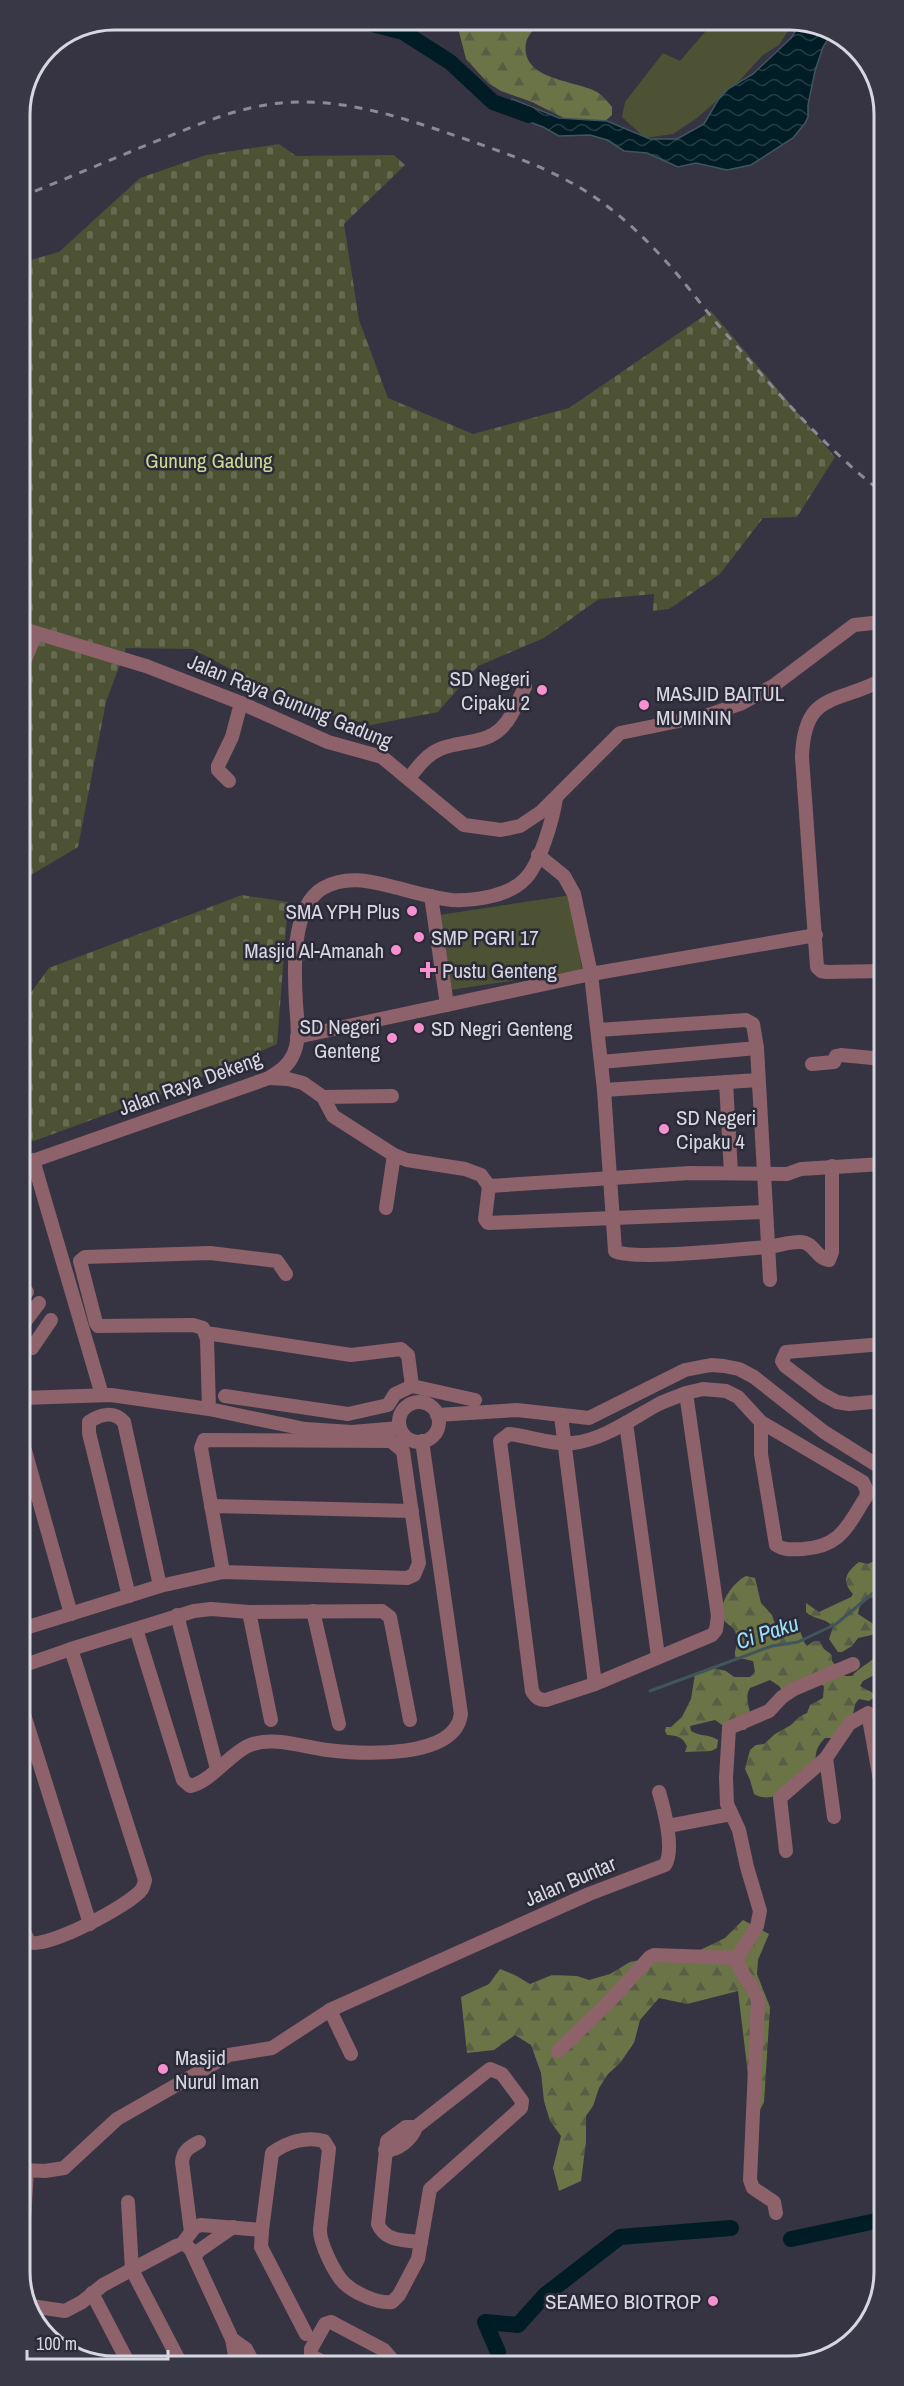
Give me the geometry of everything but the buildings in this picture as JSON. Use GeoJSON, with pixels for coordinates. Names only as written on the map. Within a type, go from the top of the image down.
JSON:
{"type":"FeatureCollection","features":[{"type":"Feature","properties":{"kind":"street","name":"Jalan Raya Gunung Gadung"},"geometry":{"type":"LineString","coordinates":[[30,631],[146,666],[241,703],[328,742],[382,757],[455,819],[464,825],[486,829],[520,826],[541,812],[620,733],[708,715],[740,704],[773,686],[854,625],[874,623]]}},
{"type":"Feature","properties":{"kind":"street"},"geometry":{"type":"LineString","coordinates":[[30,649],[36,633]]}},
{"type":"Feature","properties":{"kind":"street"},"geometry":{"type":"LineString","coordinates":[[874,683],[818,706],[805,730],[802,757],[817,967],[821,971],[874,970]]}},
{"type":"Feature","properties":{"kind":"street"},"geometry":{"type":"LineString","coordinates":[[409,778],[424,759],[439,749],[487,738],[497,732],[508,720],[525,687]]}},
{"type":"Feature","properties":{"kind":"street"},"geometry":{"type":"LineString","coordinates":[[229,781],[218,770],[218,766],[228,748],[241,703]]}},
{"type":"Feature","properties":{"kind":"street","name":"Jalan Raya Dekeng"},"geometry":{"type":"LineString","coordinates":[[30,1161],[269,1078],[287,1066],[297,1037],[294,980],[297,942],[301,919],[312,897],[326,887],[350,879],[453,900],[470,899],[512,889],[526,878],[538,855],[553,816],[556,798]]}},
{"type":"Feature","properties":{"kind":"street"},"geometry":{"type":"LineString","coordinates":[[538,855],[564,876],[574,894],[591,974],[604,1090],[614,1247],[621,1255],[652,1256],[804,1242],[824,1259],[831,1259],[832,1166]]}},
{"type":"Feature","properties":{"kind":"street"},"geometry":{"type":"LineString","coordinates":[[432,896],[447,1005]]}},
{"type":"Feature","properties":{"kind":"street"},"geometry":{"type":"LineString","coordinates":[[297,1037],[591,974],[816,935]]}},
{"type":"Feature","properties":{"kind":"street"},"geometry":{"type":"LineString","coordinates":[[598,1030],[746,1020],[753,1024],[757,1048],[770,1280]]}},
{"type":"Feature","properties":{"kind":"street"},"geometry":{"type":"LineString","coordinates":[[601,1062],[757,1048]]}},
{"type":"Feature","properties":{"kind":"street"},"geometry":{"type":"LineString","coordinates":[[812,1064],[834,1062],[836,1056],[841,1055],[874,1058]]}},
{"type":"Feature","properties":{"kind":"street"},"geometry":{"type":"LineString","coordinates":[[269,1078],[303,1083],[323,1097],[333,1116],[394,1155],[407,1160],[465,1169],[481,1175],[489,1186],[485,1219],[488,1223],[765,1212]]}},
{"type":"Feature","properties":{"kind":"street"},"geometry":{"type":"LineString","coordinates":[[604,1090],[758,1080]]}},
{"type":"Feature","properties":{"kind":"street"},"geometry":{"type":"LineString","coordinates":[[726,1082],[731,1173]]}},
{"type":"Feature","properties":{"kind":"street"},"geometry":{"type":"LineString","coordinates":[[323,1097],[392,1096]]}},
{"type":"Feature","properties":{"kind":"street"},"geometry":{"type":"LineString","coordinates":[[387,1208],[394,1155]]}},
{"type":"Feature","properties":{"kind":"street"},"geometry":{"type":"LineString","coordinates":[[489,1186],[690,1173],[793,1174],[801,1169],[874,1164]]}},
{"type":"Feature","properties":{"kind":"street"},"geometry":{"type":"LineString","coordinates":[[30,1171],[102,1395],[111,1415]]}},
{"type":"Feature","properties":{"kind":"street"},"geometry":{"type":"LineString","coordinates":[[209,1409],[207,1339],[203,1328],[193,1325],[98,1326],[80,1261],[85,1257],[210,1253],[277,1261],[286,1274]]}},
{"type":"Feature","properties":{"kind":"street"},"geometry":{"type":"LineString","coordinates":[[30,1316],[39,1304]]}},
{"type":"Feature","properties":{"kind":"street"},"geometry":{"type":"LineString","coordinates":[[30,1348],[51,1320]]}},
{"type":"Feature","properties":{"kind":"street"},"geometry":{"type":"LineString","coordinates":[[206,1333],[351,1355],[401,1348],[408,1355],[412,1386]]}},
{"type":"Feature","properties":{"kind":"street"},"geometry":{"type":"LineString","coordinates":[[874,1345],[786,1352],[782,1361],[785,1366],[822,1394],[837,1402],[849,1404],[874,1402]]}},
{"type":"Feature","properties":{"kind":"street"},"geometry":{"type":"LineString","coordinates":[[437,1415],[517,1410],[589,1418],[685,1370],[711,1365],[724,1366],[739,1369],[754,1377],[824,1432],[874,1463]]}},
{"type":"Feature","properties":{"kind":"street"},"geometry":{"type":"LineString","coordinates":[[225,1396],[348,1414],[388,1405],[396,1394],[412,1386],[475,1400]]}},
{"type":"Feature","properties":{"kind":"street"},"geometry":{"type":"LineString","coordinates":[[686,1393],[718,1623],[712,1635],[595,1684],[546,1700],[535,1697],[532,1691],[500,1441],[509,1434],[532,1440],[565,1443],[586,1440],[626,1423],[658,1404],[686,1393],[703,1389],[726,1391],[738,1397],[761,1422],[866,1486],[866,1497],[844,1532],[832,1542],[818,1548],[788,1550],[776,1545],[761,1454],[761,1422]]}},
{"type":"Feature","properties":{"kind":"street"},"geometry":{"type":"LineString","coordinates":[[96,1418],[102,1395]]}},
{"type":"Feature","properties":{"kind":"street"},"geometry":{"type":"LineString","coordinates":[[30,1398],[102,1395],[209,1409],[305,1429],[352,1431],[400,1428]]}},
{"type":"Feature","properties":{"kind":"street"},"geometry":{"type":"LineString","coordinates":[[412,1403],[424,1403],[430,1406],[437,1415],[436,1432],[422,1441],[408,1439],[400,1428],[399,1422],[403,1410],[412,1403]]}},
{"type":"Feature","properties":{"kind":"street"},"geometry":{"type":"LineString","coordinates":[[129,1596],[89,1433],[89,1422],[96,1418],[111,1415],[124,1422],[160,1586]]}},
{"type":"Feature","properties":{"kind":"street"},"geometry":{"type":"LineString","coordinates":[[561,1416],[595,1684]]}},
{"type":"Feature","properties":{"kind":"street"},"geometry":{"type":"LineString","coordinates":[[626,1423],[658,1656]]}},
{"type":"Feature","properties":{"kind":"street"},"geometry":{"type":"LineString","coordinates":[[30,1627],[160,1586],[223,1572],[407,1578],[414,1575],[419,1563],[403,1451],[391,1441],[208,1438],[202,1443],[201,1448],[223,1572]]}},
{"type":"Feature","properties":{"kind":"street"},"geometry":{"type":"LineString","coordinates":[[136,1629],[186,1784],[194,1785],[251,1745],[275,1742],[324,1750],[376,1753],[426,1747],[441,1742],[457,1728],[461,1714],[422,1441]]}},
{"type":"Feature","properties":{"kind":"street"},"geometry":{"type":"LineString","coordinates":[[30,1468],[71,1614]]}},
{"type":"Feature","properties":{"kind":"street"},"geometry":{"type":"LineString","coordinates":[[211,1506],[412,1511]]}},
{"type":"Feature","properties":{"kind":"street"},"geometry":{"type":"LineString","coordinates":[[30,1663],[177,1615],[211,1609],[249,1612],[382,1611],[390,1617],[410,1720]]}},
{"type":"Feature","properties":{"kind":"street"},"geometry":{"type":"LineString","coordinates":[[313,1611],[339,1724]]}},
{"type":"Feature","properties":{"kind":"street"},"geometry":{"type":"LineString","coordinates":[[249,1612],[271,1720]]}},
{"type":"Feature","properties":{"kind":"street"},"geometry":{"type":"LineString","coordinates":[[177,1615],[217,1769]]}},
{"type":"Feature","properties":{"kind":"street"},"geometry":{"type":"LineString","coordinates":[[30,1942],[37,1944],[90,1924],[141,1891],[145,1880],[71,1649]]}},
{"type":"Feature","properties":{"kind":"street"},"geometry":{"type":"LineString","coordinates":[[776,2213],[774,2202],[753,2188],[750,2180],[758,2001],[756,1992],[739,1970],[737,1958],[757,1926],[760,1911],[739,1830],[730,1814],[726,1787],[730,1726],[770,1711],[782,1697],[794,1689],[853,1664]]}},
{"type":"Feature","properties":{"kind":"street"},"geometry":{"type":"LineString","coordinates":[[786,1851],[780,1798],[826,1758],[849,1725],[868,1713],[874,1746]]}},
{"type":"Feature","properties":{"kind":"street"},"geometry":{"type":"LineString","coordinates":[[30,1733],[90,1924]]}},
{"type":"Feature","properties":{"kind":"street"},"geometry":{"type":"LineString","coordinates":[[826,1758],[834,1817]]}},
{"type":"Feature","properties":{"kind":"street"},"geometry":{"type":"LineString","coordinates":[[659,1792],[668,1826],[730,1814]]}},
{"type":"Feature","properties":{"kind":"street","name":"Jalan Buntar"},"geometry":{"type":"LineString","coordinates":[[30,2170],[64,2168],[76,2159],[104,2129],[128,2112],[229,2055],[272,2048],[330,2010],[589,1894],[666,1865],[668,1826]]}},
{"type":"Feature","properties":{"kind":"street"},"geometry":{"type":"LineString","coordinates":[[558,2051],[607,2004],[650,1957],[654,1955],[737,1958]]}},
{"type":"Feature","properties":{"kind":"street"},"geometry":{"type":"LineString","coordinates":[[330,2010],[351,2055]]}},
{"type":"Feature","properties":{"kind":"street"},"geometry":{"type":"LineString","coordinates":[[306,2334],[261,2247],[272,2153],[281,2146],[303,2139],[324,2141],[329,2149],[320,2236],[344,2283],[381,2302],[392,2302],[399,2295],[418,2259],[421,2242],[429,2189],[521,2108],[522,2101],[502,2074],[496,2070],[490,2069],[416,2127],[412,2136],[394,2150],[386,2150],[378,2224],[384,2235],[389,2238],[421,2242]]}},
{"type":"Feature","properties":{"kind":"street"},"geometry":{"type":"LineString","coordinates":[[199,2142],[187,2149],[183,2154],[182,2162],[187,2245],[232,2339],[235,2356]]}},
{"type":"Feature","properties":{"kind":"street"},"geometry":{"type":"LineString","coordinates":[[128,2202],[132,2270],[177,2356]]}},
{"type":"Feature","properties":{"kind":"street"},"geometry":{"type":"LineString","coordinates":[[38,2307],[65,2311],[186,2238],[195,2227],[207,2224],[262,2230]]}},
{"type":"Feature","properties":{"kind":"street"},"geometry":{"type":"LineString","coordinates":[[194,2256],[233,2227]]}},
{"type":"Feature","properties":{"kind":"street"},"geometry":{"type":"LineString","coordinates":[[92,2293],[125,2356]]}},
{"type":"Feature","properties":{"kind":"street"},"geometry":{"type":"LineString","coordinates":[[311,2356],[311,2349],[326,2324],[331,2322],[384,2350],[389,2356]]}},
{"type":"Feature","properties":{"kind":"street"},"geometry":{"type":"LineString","coordinates":[[232,2339],[246,2349],[250,2356]]}},
{"type":"Feature","properties":{"kind":"green space"},"geometry":{"type":"Polygon","coordinates":[[[459,30],[533,30],[526,43],[526,55],[531,64],[550,76],[598,92],[612,107],[612,115],[602,124],[570,121],[532,102],[501,91],[488,83],[466,59],[459,30]]]}},
{"type":"Feature","properties":{"kind":"green space"},"geometry":{"type":"Polygon","coordinates":[[[707,30],[789,30],[779,45],[763,55],[739,81],[697,118],[673,134],[645,138],[622,117],[625,102],[663,53],[680,61],[707,30]]]}},
{"type":"Feature","properties":{"kind":"green space","name":"Gunung Gadung"},"geometry":{"type":"Polygon","coordinates":[[[279,144],[296,156],[394,155],[405,165],[344,224],[359,320],[388,398],[473,434],[569,408],[711,311],[835,457],[797,517],[763,518],[720,574],[669,609],[653,611],[654,594],[599,599],[544,638],[478,666],[438,712],[371,725],[301,707],[193,649],[126,648],[106,702],[78,847],[30,876],[30,260],[59,252],[140,178],[206,155],[279,144]]]}},
{"type":"Feature","properties":{"kind":"green space"},"geometry":{"type":"Polygon","coordinates":[[[242,895],[288,902],[277,1044],[165,1093],[30,1141],[30,994],[49,968],[242,895]]]}},
{"type":"Feature","properties":{"kind":"green space"},"geometry":{"type":"Polygon","coordinates":[[[571,895],[582,970],[450,990],[439,915],[571,895]]]}},
{"type":"Feature","properties":{"kind":"green space"},"geometry":{"type":"Polygon","coordinates":[[[874,1561],[874,1598],[862,1604],[858,1614],[874,1624],[874,1632],[858,1638],[852,1646],[838,1652],[829,1639],[833,1627],[806,1612],[806,1603],[819,1612],[851,1597],[853,1594],[846,1581],[848,1573],[859,1562],[868,1564],[874,1561]]]}},
{"type":"Feature","properties":{"kind":"green space"},"geometry":{"type":"Polygon","coordinates":[[[746,1576],[755,1578],[761,1603],[772,1615],[775,1624],[790,1620],[797,1623],[807,1646],[814,1641],[819,1641],[832,1655],[832,1661],[845,1676],[852,1676],[874,1658],[874,1675],[863,1681],[860,1686],[874,1693],[873,1698],[869,1701],[859,1699],[855,1704],[852,1720],[838,1738],[825,1738],[822,1741],[816,1751],[817,1767],[795,1785],[771,1797],[754,1794],[745,1769],[750,1750],[756,1745],[764,1744],[807,1713],[810,1705],[823,1698],[824,1686],[819,1684],[782,1690],[770,1680],[750,1688],[747,1699],[750,1720],[745,1730],[729,1730],[715,1720],[690,1726],[694,1733],[718,1740],[717,1748],[711,1751],[685,1752],[687,1746],[683,1740],[667,1735],[665,1731],[666,1727],[671,1727],[682,1717],[691,1699],[695,1674],[713,1668],[726,1671],[734,1677],[750,1677],[755,1672],[753,1661],[735,1657],[736,1634],[722,1615],[727,1595],[746,1576]]]}},
{"type":"Feature","properties":{"kind":"green space"},"geometry":{"type":"Polygon","coordinates":[[[743,1920],[769,1934],[758,1960],[757,1974],[770,2007],[764,2102],[760,2110],[750,2091],[738,1991],[687,2004],[659,1998],[640,2020],[634,2043],[620,2063],[608,2074],[586,2116],[586,2142],[581,2181],[559,2191],[553,2168],[561,2136],[550,2121],[544,2101],[541,2073],[531,2045],[515,2035],[494,2050],[467,2053],[461,1997],[489,1984],[500,1969],[530,1984],[552,1975],[577,1976],[589,1980],[610,1974],[630,1962],[698,1951],[725,1938],[743,1920]]]}},
{"type":"Feature","properties":{"kind":"water"},"geometry":{"type":"Polygon","coordinates":[[[796,30],[828,39],[815,71],[808,105],[808,117],[793,138],[751,165],[727,170],[696,163],[678,167],[647,153],[624,151],[607,140],[590,135],[559,136],[543,127],[508,114],[512,99],[559,118],[607,121],[650,139],[677,139],[704,124],[718,100],[728,89],[753,74],[791,38],[796,30]]]}},
{"type":"Feature","properties":{"kind":"waterway"},"geometry":{"type":"LineString","coordinates":[[395,30],[403,32],[450,62],[493,102],[529,115]]}},
{"type":"Feature","properties":{"kind":"waterway","name":"Ci Paku"},"geometry":{"type":"LineString","coordinates":[[650,1691],[772,1646],[798,1642],[836,1624],[874,1592]]}},
{"type":"Feature","properties":{"kind":"waterway"},"geometry":{"type":"LineString","coordinates":[[791,2239],[874,2221]]}},
{"type":"Feature","properties":{"kind":"waterway"},"geometry":{"type":"LineString","coordinates":[[498,2352],[485,2322],[518,2325],[545,2295],[620,2237],[731,2228]]}},
{"type":"Feature","properties":{"kind":"railway"},"geometry":{"type":"LineString","coordinates":[[30,193],[213,119],[244,109],[282,103],[309,102],[362,108],[465,139],[558,176],[587,192],[617,214],[669,264],[720,327],[797,414],[874,486]]}},
{"type":"Feature","properties":{"kind":"place","name":"SD Negeri Cipaku 2"},"geometry":{"type":"Point","coordinates":[542,690]}},
{"type":"Feature","properties":{"kind":"place","name":"MASJID BAITUL MUMININ"},"geometry":{"type":"Point","coordinates":[644,705]}},
{"type":"Feature","properties":{"kind":"place","name":"SMA YPH Plus"},"geometry":{"type":"Point","coordinates":[412,911]}},
{"type":"Feature","properties":{"kind":"place","name":"SMP PGRI 17"},"geometry":{"type":"Point","coordinates":[419,937]}},
{"type":"Feature","properties":{"kind":"place","name":"Masjid Al-Amanah"},"geometry":{"type":"Point","coordinates":[396,950]}},
{"type":"Feature","properties":{"kind":"place","name":"Pustu Genteng"},"geometry":{"type":"Point","coordinates":[428,970]}},
{"type":"Feature","properties":{"kind":"place","name":"SD Negri Genteng"},"geometry":{"type":"Point","coordinates":[419,1028]}},
{"type":"Feature","properties":{"kind":"place","name":"SD Negeri Genteng"},"geometry":{"type":"Point","coordinates":[392,1038]}},
{"type":"Feature","properties":{"kind":"place","name":"SD Negeri Cipaku 4"},"geometry":{"type":"Point","coordinates":[664,1129]}},
{"type":"Feature","properties":{"kind":"place","name":"Masjid Nurul Iman"},"geometry":{"type":"Point","coordinates":[163,2069]}},
{"type":"Feature","properties":{"kind":"place","name":"SEAMEO BIOTROP"},"geometry":{"type":"Point","coordinates":[713,2301]}}]}
